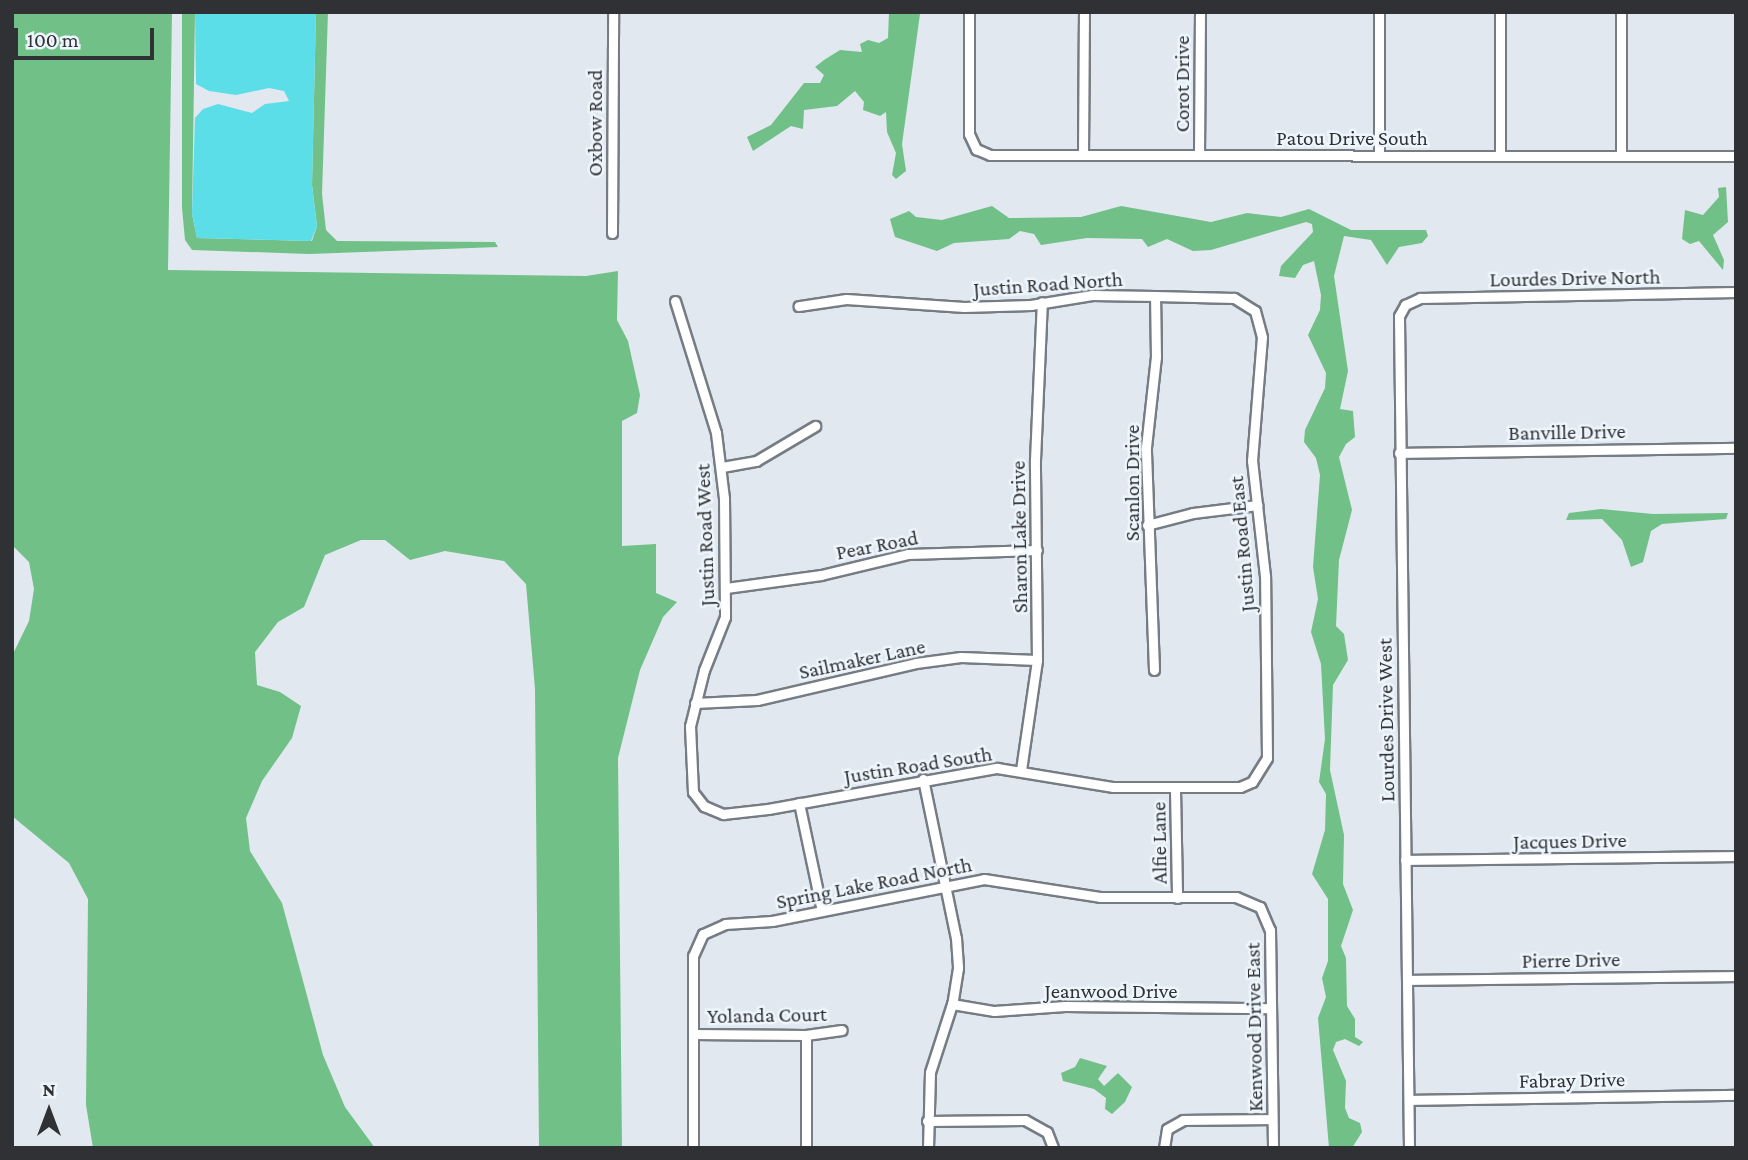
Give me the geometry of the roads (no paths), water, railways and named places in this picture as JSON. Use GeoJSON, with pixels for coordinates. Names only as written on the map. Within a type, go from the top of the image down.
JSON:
{"type":"FeatureCollection","features":[{"type":"Feature","properties":{"kind":"street","name":"Oxbow Road"},"geometry":{"type":"LineString","coordinates":[[612,233],[613,12]]}},
{"type":"Feature","properties":{"kind":"street","name":"Patou Drive South"},"geometry":{"type":"LineString","coordinates":[[969,12],[969,134],[972,145],[990,155],[1736,156]]}},
{"type":"Feature","properties":{"kind":"street"},"geometry":{"type":"LineString","coordinates":[[1083,155],[1084,12]]}},
{"type":"Feature","properties":{"kind":"street","name":"Corot Drive"},"geometry":{"type":"LineString","coordinates":[[1199,155],[1200,12]]}},
{"type":"Feature","properties":{"kind":"street"},"geometry":{"type":"LineString","coordinates":[[1379,12],[1379,155]]}},
{"type":"Feature","properties":{"kind":"street"},"geometry":{"type":"LineString","coordinates":[[1500,12],[1500,154]]}},
{"type":"Feature","properties":{"kind":"street"},"geometry":{"type":"LineString","coordinates":[[1621,12],[1621,156]]}},
{"type":"Feature","properties":{"kind":"street","name":"Lourdes Drive North"},"geometry":{"type":"LineString","coordinates":[[1415,299],[1736,292]]}},
{"type":"Feature","properties":{"kind":"street","name":"Justin Road North"},"geometry":{"type":"LineString","coordinates":[[799,306],[869,298],[964,307],[1042,302],[1092,295],[1229,297],[1255,311]]}},
{"type":"Feature","properties":{"kind":"street","name":"Scanlon Drive"},"geometry":{"type":"LineString","coordinates":[[1154,670],[1146,447],[1156,357],[1155,296]]}},
{"type":"Feature","properties":{"kind":"street","name":"Lourdes Drive West"},"geometry":{"type":"LineString","coordinates":[[1409,1148],[1398,321],[1405,305],[1415,299]]}},
{"type":"Feature","properties":{"kind":"street","name":"Justin Road West"},"geometry":{"type":"LineString","coordinates":[[675,300],[716,433],[722,467],[726,588],[722,629],[695,703],[690,746],[693,792],[704,806]]}},
{"type":"Feature","properties":{"kind":"street","name":"Sharon Lake Drive"},"geometry":{"type":"LineString","coordinates":[[1021,770],[1037,660],[1035,460],[1042,302]]}},
{"type":"Feature","properties":{"kind":"street","name":"Justin Road East"},"geometry":{"type":"LineString","coordinates":[[1255,311],[1262,337],[1252,461],[1258,505],[1267,636],[1267,758],[1260,774]]}},
{"type":"Feature","properties":{"kind":"street"},"geometry":{"type":"LineString","coordinates":[[722,467],[756,461],[815,426]]}},
{"type":"Feature","properties":{"kind":"street","name":"Banville Drive"},"geometry":{"type":"LineString","coordinates":[[1399,453],[1736,448]]}},
{"type":"Feature","properties":{"kind":"street"},"geometry":{"type":"LineString","coordinates":[[1147,525],[1193,513],[1258,505]]}},
{"type":"Feature","properties":{"kind":"street","name":"Pear Road"},"geometry":{"type":"LineString","coordinates":[[726,588],[821,575],[908,554],[1037,550]]}},
{"type":"Feature","properties":{"kind":"street","name":"Sailmaker Lane"},"geometry":{"type":"LineString","coordinates":[[695,703],[757,700],[950,659],[1037,660]]}},
{"type":"Feature","properties":{"kind":"street","name":"Justin Road South"},"geometry":{"type":"LineString","coordinates":[[704,806],[723,814],[799,803],[975,770],[1021,770],[1089,785],[1175,789],[1240,787],[1260,774]]}},
{"type":"Feature","properties":{"kind":"street"},"geometry":{"type":"LineString","coordinates":[[923,779],[957,948],[952,1004],[930,1072],[928,1148]]}},
{"type":"Feature","properties":{"kind":"street","name":"Alfie Lane"},"geometry":{"type":"LineString","coordinates":[[1175,789],[1177,898]]}},
{"type":"Feature","properties":{"kind":"street"},"geometry":{"type":"LineString","coordinates":[[799,803],[822,911]]}},
{"type":"Feature","properties":{"kind":"street","name":"Jacques Drive"},"geometry":{"type":"LineString","coordinates":[[1405,860],[1736,856]]}},
{"type":"Feature","properties":{"kind":"street","name":"Spring Lake Road North"},"geometry":{"type":"LineString","coordinates":[[693,1034],[693,956],[703,933],[725,924],[772,921],[944,886],[1001,879],[1100,897],[1243,897],[1260,907]]}},
{"type":"Feature","properties":{"kind":"street","name":"Kenwood Drive East"},"geometry":{"type":"LineString","coordinates":[[1260,907],[1269,925],[1273,1148]]}},
{"type":"Feature","properties":{"kind":"street","name":"Pierre Drive"},"geometry":{"type":"LineString","coordinates":[[1406,980],[1736,976]]}},
{"type":"Feature","properties":{"kind":"street","name":"Jeanwood Drive"},"geometry":{"type":"LineString","coordinates":[[952,1004],[993,1011],[1065,1006],[1271,1008]]}},
{"type":"Feature","properties":{"kind":"street","name":"Yolanda Court"},"geometry":{"type":"LineString","coordinates":[[693,1034],[806,1035],[842,1030]]}},
{"type":"Feature","properties":{"kind":"street"},"geometry":{"type":"LineString","coordinates":[[693,1034],[693,1148]]}},
{"type":"Feature","properties":{"kind":"street"},"geometry":{"type":"LineString","coordinates":[[806,1035],[806,1148]]}},
{"type":"Feature","properties":{"kind":"street","name":"Fabray Drive"},"geometry":{"type":"LineString","coordinates":[[1409,1100],[1736,1095]]}},
{"type":"Feature","properties":{"kind":"street"},"geometry":{"type":"LineString","coordinates":[[1164,1148],[1171,1126],[1183,1120],[1272,1119]]}},
{"type":"Feature","properties":{"kind":"street"},"geometry":{"type":"LineString","coordinates":[[928,1121],[1025,1120],[1047,1132],[1053,1148]]}},
{"type":"Feature","properties":{"kind":"water"},"geometry":{"type":"Polygon","coordinates":[[[195,12],[316,12],[312,185],[317,226],[311,241],[197,238],[192,214],[195,118],[203,109],[218,104],[252,113],[265,104],[289,101],[284,91],[269,88],[236,95],[209,91],[196,84],[195,12]]]}}]}
